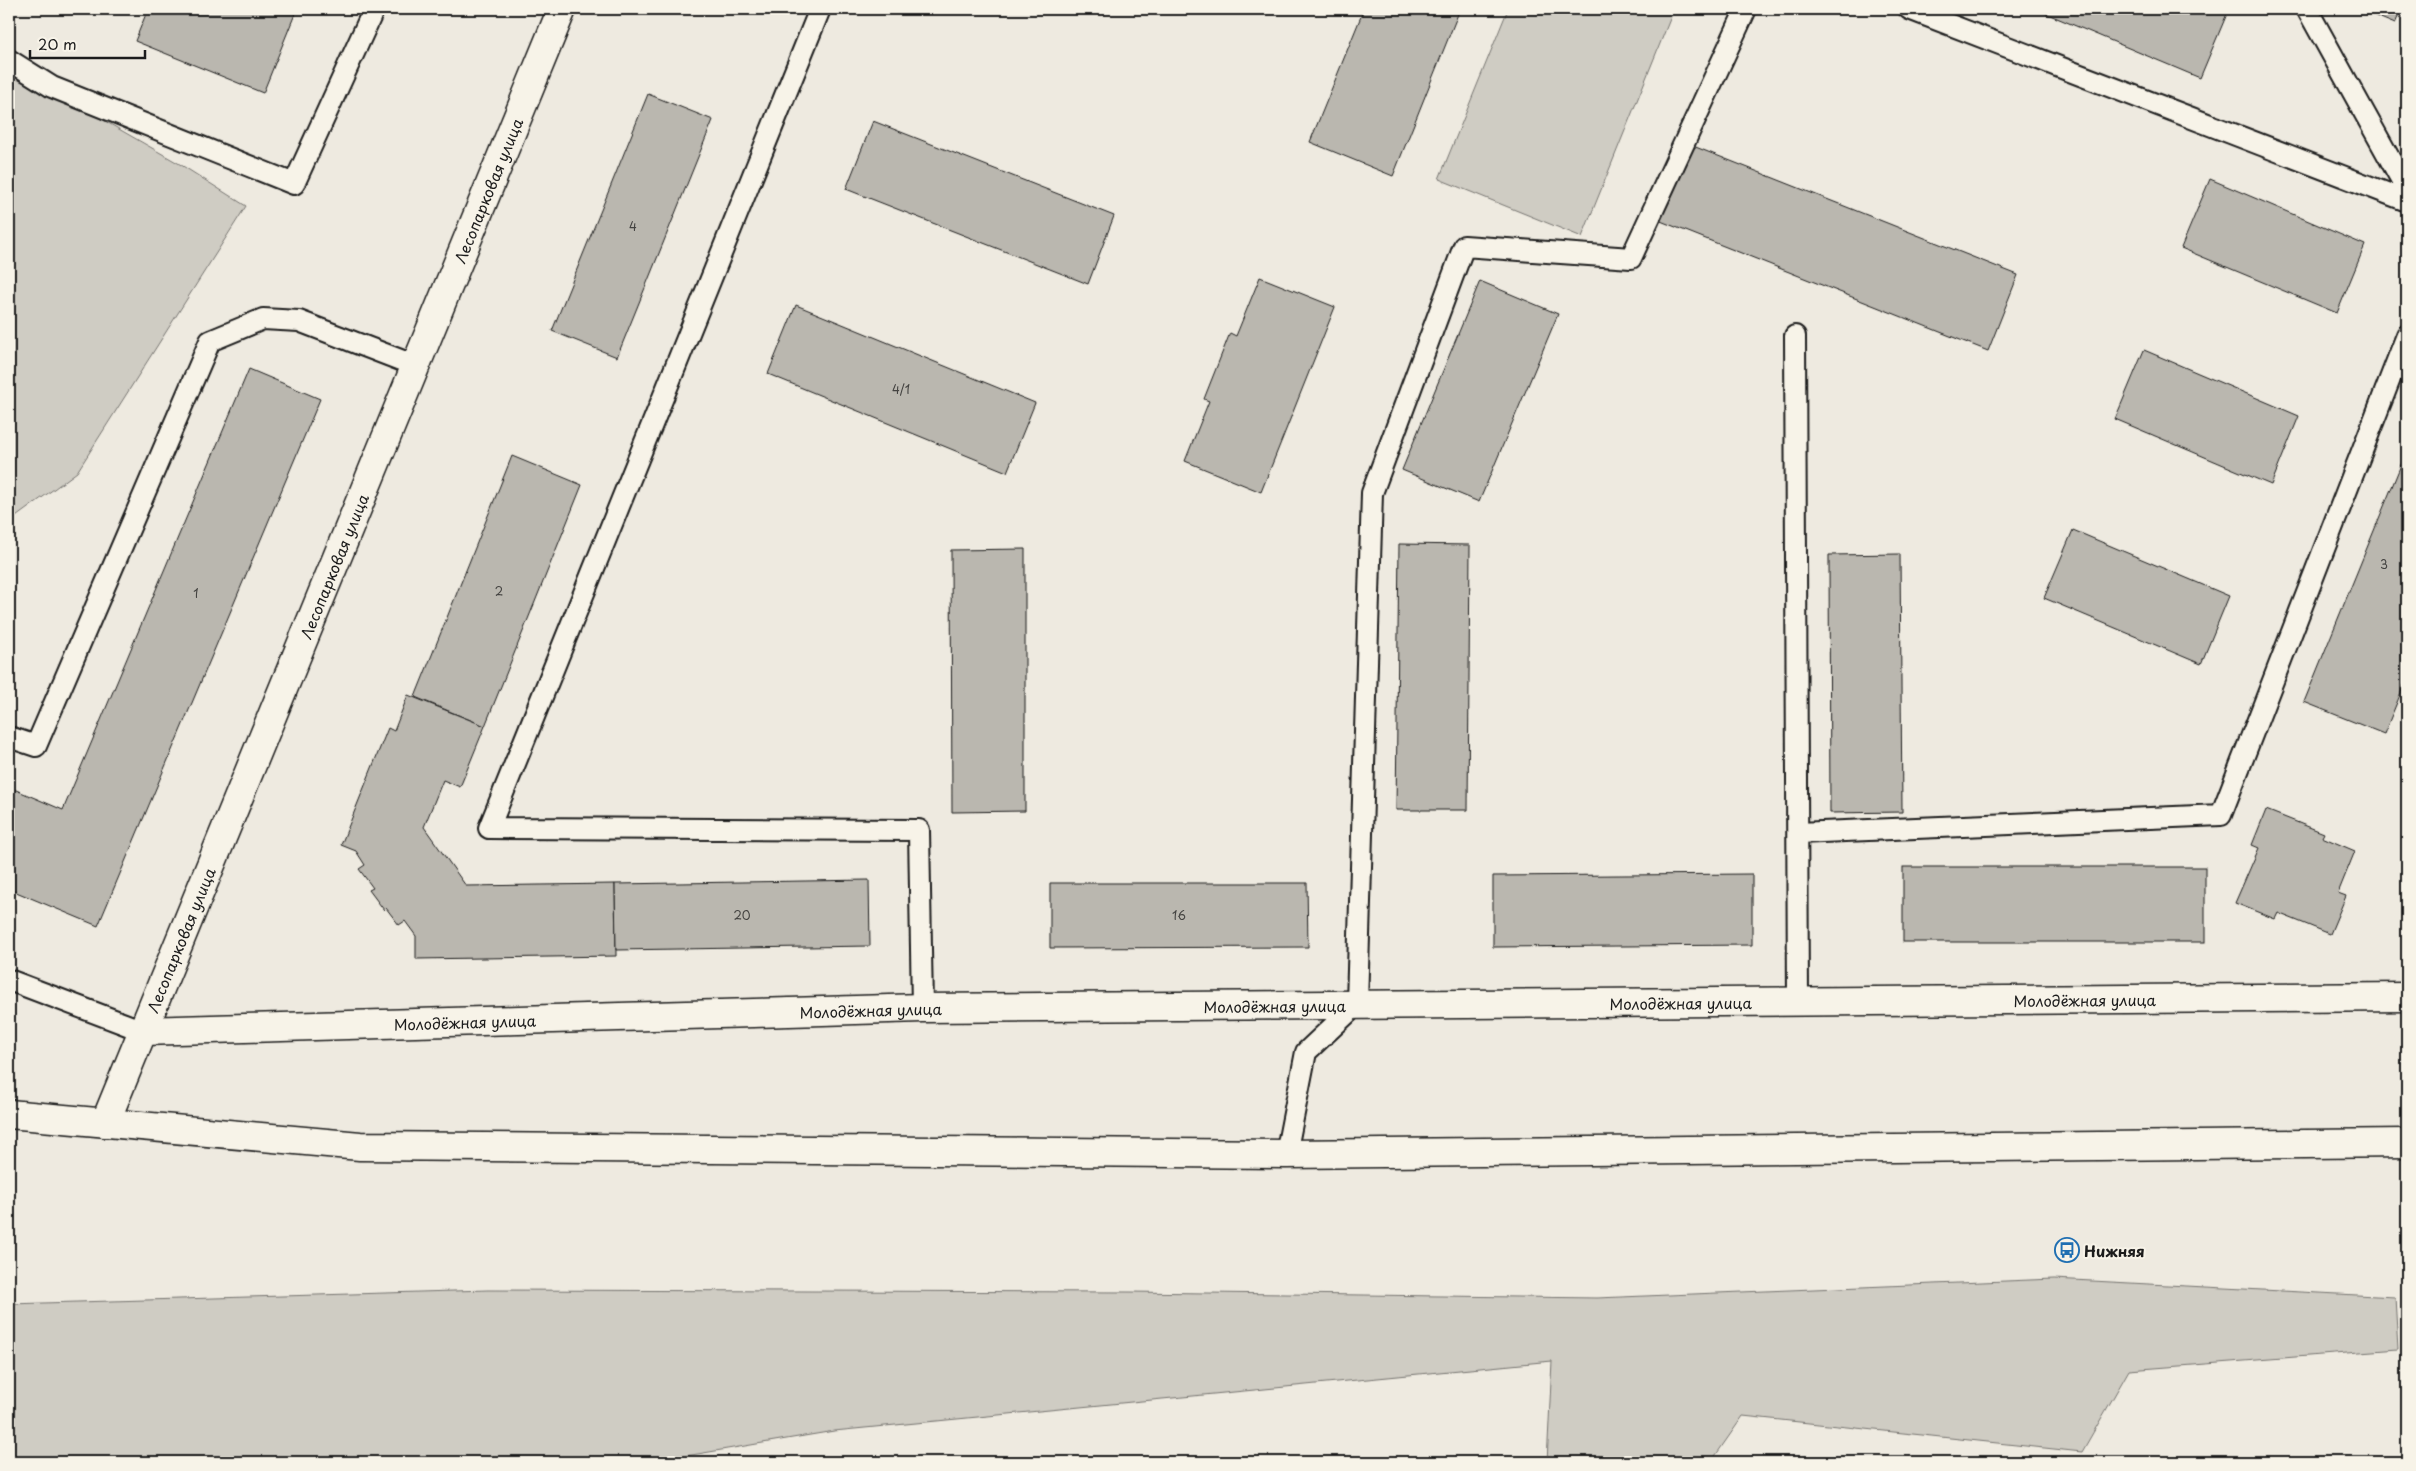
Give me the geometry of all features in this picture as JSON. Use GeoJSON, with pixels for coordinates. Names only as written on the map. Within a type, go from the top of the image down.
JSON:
{"type":"FeatureCollection","features":[{"type":"Feature","properties":{"kind":"street","name":"Лесопарковая улица"},"geometry":{"type":"LineString","coordinates":[[105,1123],[562,9]]}},
{"type":"Feature","properties":{"kind":"street","name":"Молодёжная улица"},"geometry":{"type":"LineString","coordinates":[[143,1031],[922,1008],[2407,997]]}},
{"type":"Feature","properties":{"kind":"street"},"geometry":{"type":"LineString","coordinates":[[9,1114],[360,1146],[1286,1154],[2407,1143]]}},
{"type":"Feature","properties":{"kind":"lane"},"geometry":{"type":"LineString","coordinates":[[9,60],[52,87],[294,184],[374,9]]}},
{"type":"Feature","properties":{"kind":"lane"},"geometry":{"type":"LineString","coordinates":[[820,9],[489,828],[919,830],[922,1008]]}},
{"type":"Feature","properties":{"kind":"lane"},"geometry":{"type":"LineString","coordinates":[[1286,1154],[1306,1052],[1357,1004],[1372,493],[1464,246],[1631,258],[1746,9]]}},
{"type":"Feature","properties":{"kind":"lane"},"geometry":{"type":"LineString","coordinates":[[1910,9],[2407,201]]}},
{"type":"Feature","properties":{"kind":"lane"},"geometry":{"type":"LineString","coordinates":[[2306,9],[2407,190]]}},
{"type":"Feature","properties":{"kind":"lane"},"geometry":{"type":"LineString","coordinates":[[9,737],[36,746],[210,341],[263,319],[299,321],[416,366]]}},
{"type":"Feature","properties":{"kind":"lane"},"geometry":{"type":"LineString","coordinates":[[1798,833],[2221,815],[2407,335]]}},
{"type":"Feature","properties":{"kind":"lane"},"geometry":{"type":"LineString","coordinates":[[1794,336],[1798,1001]]}},
{"type":"Feature","properties":{"kind":"lane"},"geometry":{"type":"LineString","coordinates":[[9,980],[143,1031]]}},
{"type":"Feature","properties":{"kind":"shaded area"},"geometry":{"type":"Polygon","coordinates":[[[1508,9],[1674,9],[1582,237],[1439,179],[1508,9]]]}},
{"type":"Feature","properties":{"kind":"shaded area"},"geometry":{"type":"Polygon","coordinates":[[[9,66],[178,163],[246,206],[77,472],[9,522],[9,66]]]}},
{"type":"Feature","properties":{"kind":"shaded area"},"geometry":{"type":"Polygon","coordinates":[[[2054,1279],[2395,1297],[2398,1349],[2129,1370],[2082,1452],[1743,1416],[1711,1462],[1547,1462],[1552,1361],[834,1431],[650,1462],[9,1462],[9,1304],[488,1290],[1129,1292],[1597,1298],[2054,1279]]]}},
{"type":"Feature","properties":{"kind":"building"},"geometry":{"type":"Polygon","coordinates":[[[148,9],[297,9],[263,93],[135,41],[148,9]]]}},
{"type":"Feature","properties":{"kind":"building"},"geometry":{"type":"Polygon","coordinates":[[[1364,9],[1460,9],[1393,176],[1310,142],[1364,9]]]}},
{"type":"Feature","properties":{"kind":"building"},"geometry":{"type":"Polygon","coordinates":[[[2047,9],[2229,9],[2200,78],[2045,13],[2047,9]]]}},
{"type":"Feature","properties":{"kind":"building"},"geometry":{"type":"Polygon","coordinates":[[[2359,9],[2407,9],[2407,21],[2398,17],[2395,24],[2359,9]]]}},
{"type":"Feature","properties":{"kind":"building"},"geometry":{"type":"Polygon","coordinates":[[[648,94],[713,120],[617,357],[552,331],[648,94]]]}},
{"type":"Feature","properties":{"kind":"building"},"geometry":{"type":"Polygon","coordinates":[[[873,121],[1114,216],[1088,284],[846,189],[873,121]]]}},
{"type":"Feature","properties":{"kind":"building"},"geometry":{"type":"Polygon","coordinates":[[[1688,144],[2018,275],[1988,351],[1658,220],[1688,144]]]}},
{"type":"Feature","properties":{"kind":"building"},"geometry":{"type":"Polygon","coordinates":[[[2210,179],[2365,245],[2337,313],[2181,248],[2210,179]]]}},
{"type":"Feature","properties":{"kind":"building"},"geometry":{"type":"Polygon","coordinates":[[[1260,277],[1335,307],[1261,492],[1185,461],[1209,401],[1204,399],[1230,333],[1236,336],[1260,277]]]}},
{"type":"Feature","properties":{"kind":"building"},"geometry":{"type":"Polygon","coordinates":[[[1480,281],[1558,314],[1479,502],[1402,470],[1480,281]]]}},
{"type":"Feature","properties":{"kind":"building"},"geometry":{"type":"Polygon","coordinates":[[[796,305],[1035,403],[1007,472],[768,374],[796,305]]]}},
{"type":"Feature","properties":{"kind":"building"},"geometry":{"type":"Polygon","coordinates":[[[2144,350],[2299,416],[2271,485],[2115,419],[2144,350]]]}},
{"type":"Feature","properties":{"kind":"building"},"geometry":{"type":"Polygon","coordinates":[[[249,369],[320,399],[98,926],[9,889],[9,787],[63,810],[249,369]]]}},
{"type":"Feature","properties":{"kind":"building"},"geometry":{"type":"Polygon","coordinates":[[[2407,450],[2407,678],[2384,734],[2304,702],[2407,450]]]}},
{"type":"Feature","properties":{"kind":"building"},"geometry":{"type":"Polygon","coordinates":[[[512,456],[582,485],[485,726],[415,697],[512,456]]]}},
{"type":"Feature","properties":{"kind":"building"},"geometry":{"type":"Polygon","coordinates":[[[2073,530],[2229,596],[2201,664],[2044,598],[2073,530]]]}},
{"type":"Feature","properties":{"kind":"building"},"geometry":{"type":"Polygon","coordinates":[[[1399,544],[1470,545],[1468,810],[1396,810],[1399,544]]]}},
{"type":"Feature","properties":{"kind":"building"},"geometry":{"type":"Polygon","coordinates":[[[1025,549],[1025,811],[952,812],[951,550],[1025,549]]]}},
{"type":"Feature","properties":{"kind":"building"},"geometry":{"type":"Polygon","coordinates":[[[1900,554],[1902,812],[1830,813],[1829,555],[1900,554]]]}},
{"type":"Feature","properties":{"kind":"building"},"geometry":{"type":"Polygon","coordinates":[[[408,695],[485,726],[460,787],[443,780],[424,827],[466,886],[615,884],[616,956],[416,959],[416,936],[405,921],[399,925],[386,908],[384,910],[369,890],[373,888],[359,869],[365,865],[356,851],[341,845],[388,728],[394,731],[408,695]]]}},
{"type":"Feature","properties":{"kind":"building"},"geometry":{"type":"Polygon","coordinates":[[[2266,810],[2324,833],[2322,837],[2355,851],[2338,893],[2346,896],[2330,934],[2278,913],[2275,919],[2235,903],[2259,848],[2252,845],[2266,810]]]}},
{"type":"Feature","properties":{"kind":"building"},"geometry":{"type":"Polygon","coordinates":[[[1903,867],[2205,867],[2205,942],[1903,942],[1903,867]]]}},
{"type":"Feature","properties":{"kind":"building"},"geometry":{"type":"Polygon","coordinates":[[[1752,874],[1752,945],[1493,947],[1493,876],[1752,874]]]}},
{"type":"Feature","properties":{"kind":"building"},"geometry":{"type":"Polygon","coordinates":[[[869,880],[870,946],[616,950],[615,884],[869,880]]]}},
{"type":"Feature","properties":{"kind":"building"},"geometry":{"type":"Polygon","coordinates":[[[1050,883],[1307,883],[1308,947],[1050,948],[1050,883]]]}},
{"type":"Feature","properties":{"kind":"place","name":"Нижняя"},"geometry":{"type":"Point","coordinates":[2067,1250]}}]}
